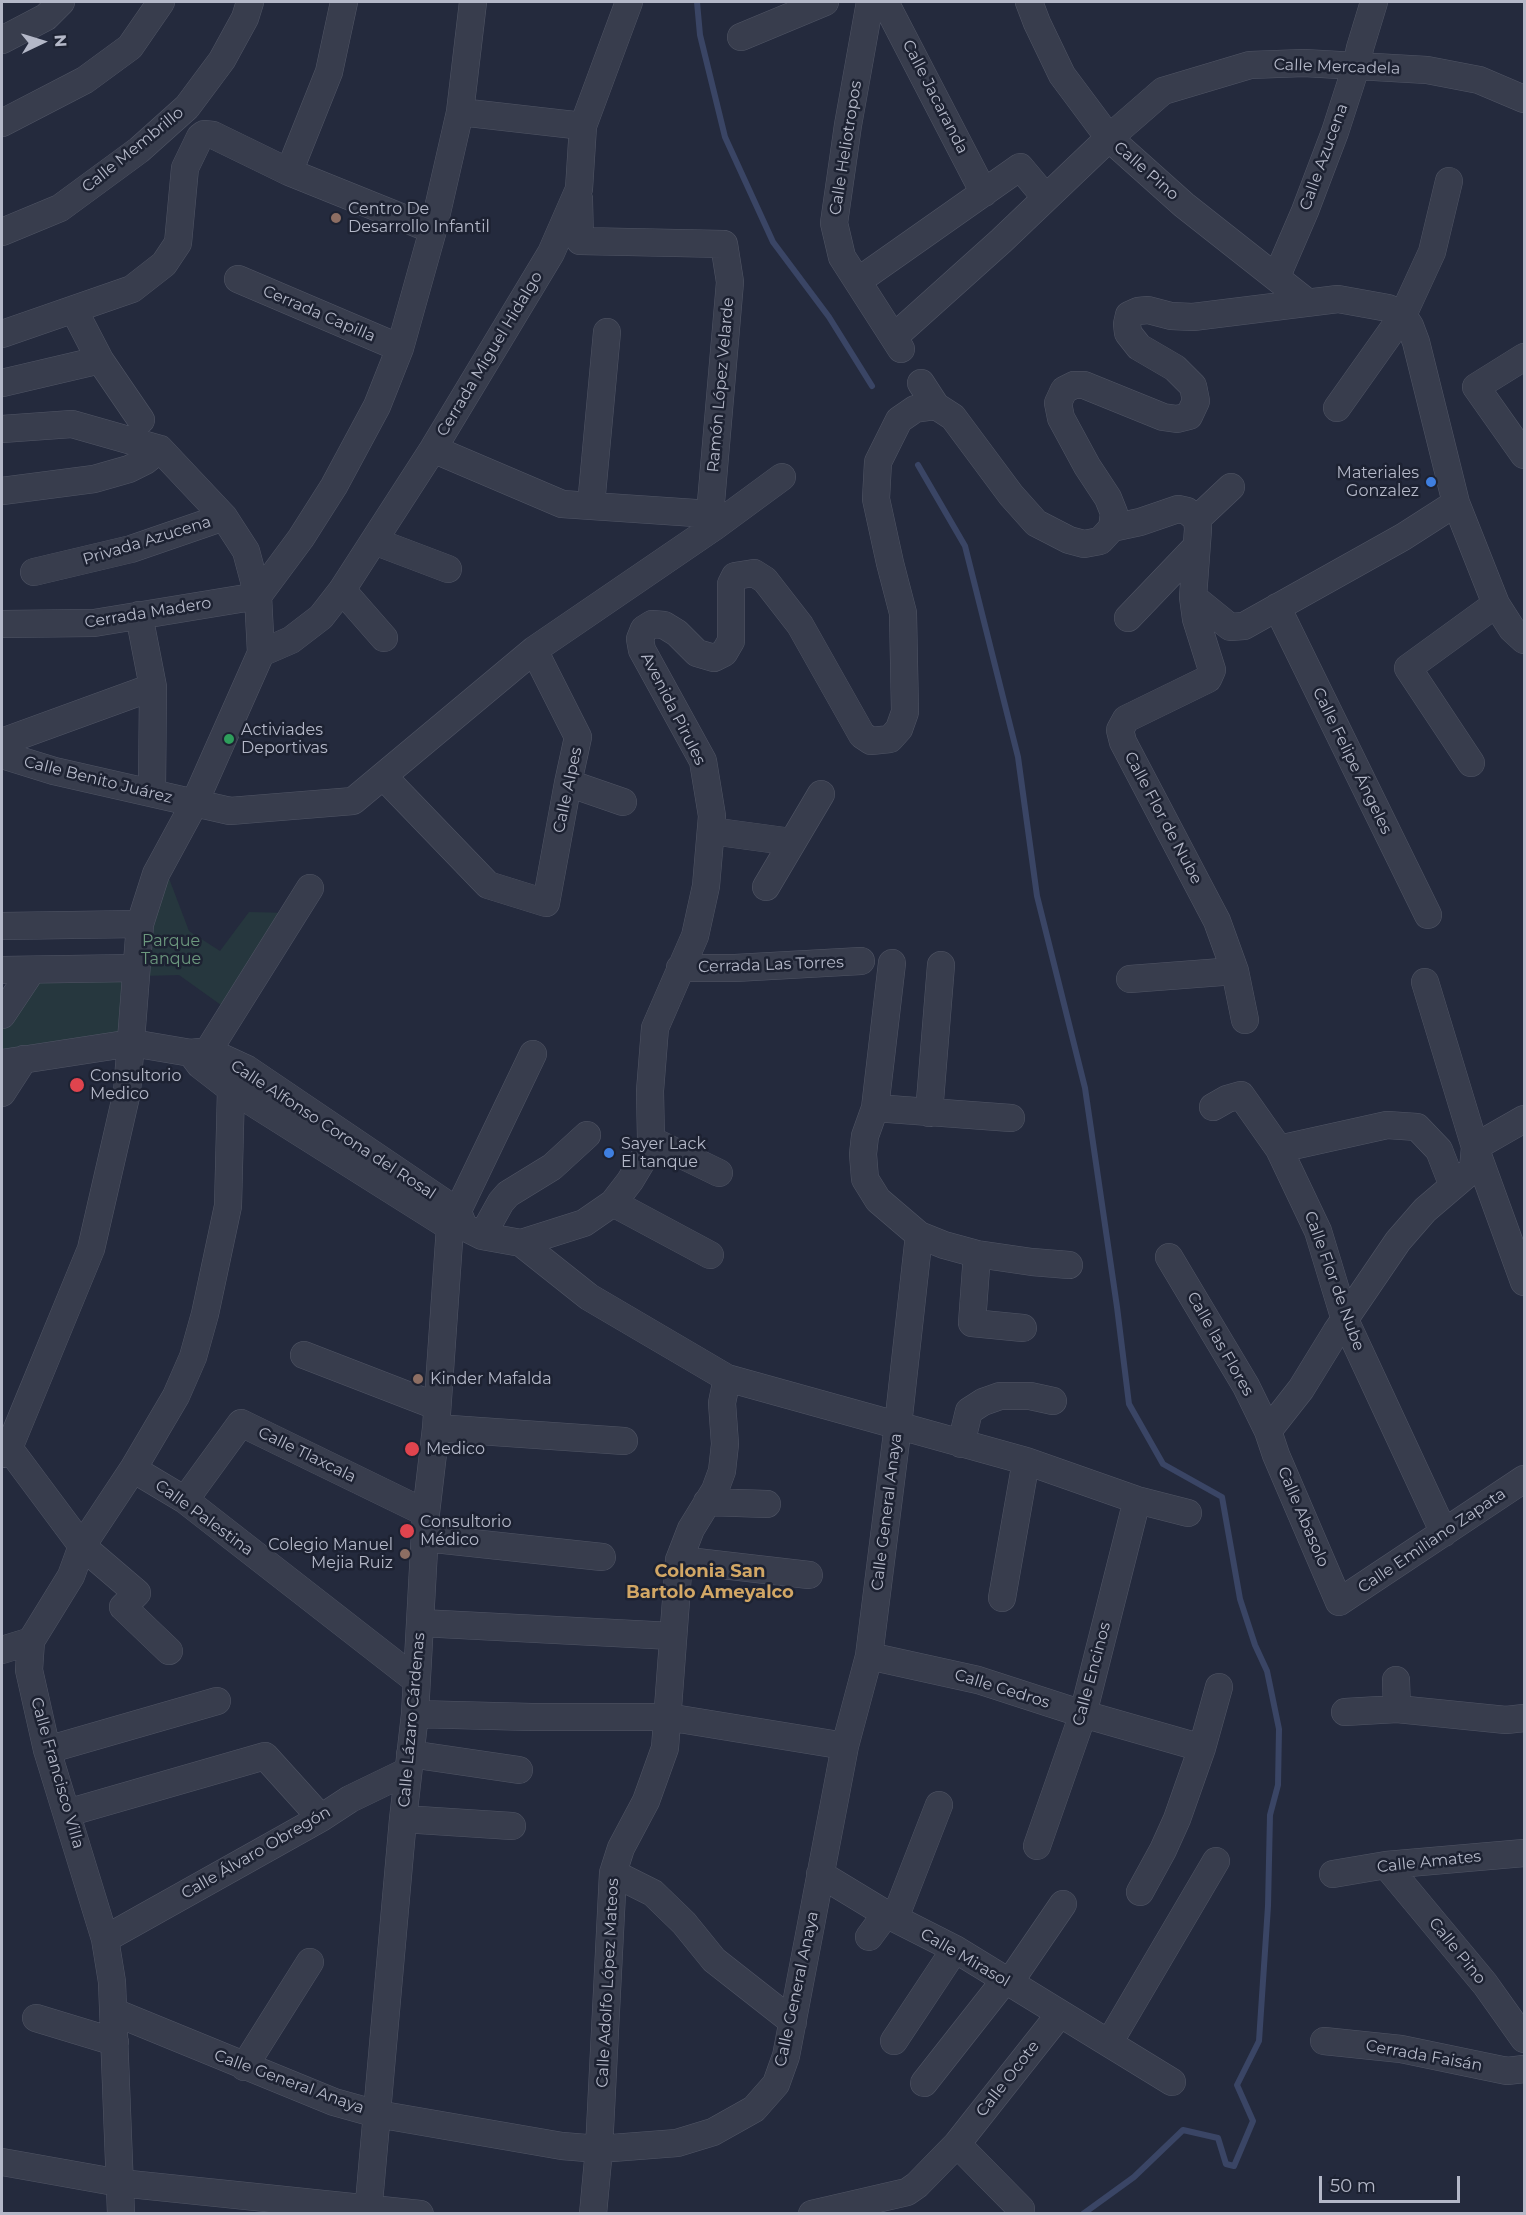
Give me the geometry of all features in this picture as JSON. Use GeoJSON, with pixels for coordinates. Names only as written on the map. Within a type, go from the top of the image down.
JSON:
{"type":"FeatureCollection","features":[{"type":"Feature","properties":{"kind":"street"},"geometry":{"type":"LineString","coordinates":[[2,123],[85,80],[130,47],[161,2]]}},
{"type":"Feature","properties":{"kind":"street","name":"Calle Membrillo"},"geometry":{"type":"LineString","coordinates":[[2,232],[60,208],[139,150],[187,107],[222,60],[245,18],[250,2]]}},
{"type":"Feature","properties":{"kind":"street"},"geometry":{"type":"LineString","coordinates":[[289,172],[329,72],[344,2]]}},
{"type":"Feature","properties":{"kind":"street"},"geometry":{"type":"LineString","coordinates":[[258,596],[301,538],[334,486],[377,406],[400,348],[433,230],[460,112],[473,2]]}},
{"type":"Feature","properties":{"kind":"street","name":"Cerrada Miguel Hidalgo"},"geometry":{"type":"LineString","coordinates":[[261,653],[291,640],[321,617],[342,590],[433,449],[551,253],[579,189],[583,126],[629,2]]}},
{"type":"Feature","properties":{"kind":"street"},"geometry":{"type":"LineString","coordinates":[[741,37],[825,2]]}},
{"type":"Feature","properties":{"kind":"street","name":"Calle Heliotropos"},"geometry":{"type":"LineString","coordinates":[[870,2],[848,125],[834,223],[842,257],[897,343]]}},
{"type":"Feature","properties":{"kind":"street","name":"Calle Jacaranda"},"geometry":{"type":"LineString","coordinates":[[885,2],[984,194]]}},
{"type":"Feature","properties":{"kind":"street","name":"Calle Pino"},"geometry":{"type":"LineString","coordinates":[[1029,2],[1062,75],[1109,138],[1184,205],[1277,276],[1307,302]]}},
{"type":"Feature","properties":{"kind":"street","name":"Calle Azucena"},"geometry":{"type":"LineString","coordinates":[[1277,276],[1305,211],[1356,67],[1374,2]]}},
{"type":"Feature","properties":{"kind":"street"},"geometry":{"type":"LineString","coordinates":[[2,40],[54,9]]}},
{"type":"Feature","properties":{"kind":"street","name":"Calle Mercadela"},"geometry":{"type":"LineString","coordinates":[[897,343],[1109,138],[1163,91],[1250,65],[1304,63],[1427,70],[1479,80],[1524,99]]}},
{"type":"Feature","properties":{"kind":"street"},"geometry":{"type":"LineString","coordinates":[[460,112],[583,126]]}},
{"type":"Feature","properties":{"kind":"street"},"geometry":{"type":"LineString","coordinates":[[2,334],[132,289],[164,264],[178,243],[185,168],[200,137],[204,134],[213,135],[289,172],[433,230]]}},
{"type":"Feature","properties":{"kind":"street"},"geometry":{"type":"LineString","coordinates":[[858,281],[1020,167],[1046,198]]}},
{"type":"Feature","properties":{"kind":"street"},"geometry":{"type":"LineString","coordinates":[[1337,408],[1402,315],[1432,252],[1449,181]]}},
{"type":"Feature","properties":{"kind":"street","name":"Ramón López Velarde"},"geometry":{"type":"LineString","coordinates":[[579,189],[580,241],[724,244],[730,282],[712,520]]}},
{"type":"Feature","properties":{"kind":"street","name":"Cerrada Capilla"},"geometry":{"type":"LineString","coordinates":[[238,279],[400,348]]}},
{"type":"Feature","properties":{"kind":"street"},"geometry":{"type":"LineString","coordinates":[[921,383],[936,406],[953,417],[1011,495],[1036,523],[1069,540],[1084,544],[1100,541],[1112,528],[1114,513],[1108,498],[1082,458],[1061,418],[1058,403],[1064,390],[1074,385],[1084,385],[1163,417],[1189,416],[1196,401],[1193,386],[1175,368],[1140,347],[1128,333],[1129,315],[1148,310],[1171,316],[1215,315],[1338,299],[1388,308],[1402,315],[1410,326],[1416,342],[1456,504],[1496,604],[1512,629],[1524,640]]}},
{"type":"Feature","properties":{"kind":"street"},"geometry":{"type":"LineString","coordinates":[[74,310],[100,360],[141,420]]}},
{"type":"Feature","properties":{"kind":"street"},"geometry":{"type":"LineString","coordinates":[[591,505],[606,332]]}},
{"type":"Feature","properties":{"kind":"street"},"geometry":{"type":"LineString","coordinates":[[2,383],[100,360]]}},
{"type":"Feature","properties":{"kind":"street"},"geometry":{"type":"LineString","coordinates":[[1523,360],[1476,387],[1524,455]]}},
{"type":"Feature","properties":{"kind":"street","name":"Avenida Pirules"},"geometry":{"type":"LineString","coordinates":[[521,1243],[584,1223],[613,1203],[654,1142],[650,1091],[655,1028],[695,936],[706,886],[711,806],[703,761],[642,650],[640,639],[644,629],[652,624],[664,625],[677,633],[697,652],[714,658],[724,653],[731,641],[732,584],[735,576],[754,573],[765,580],[800,625],[862,735],[871,741],[890,739],[899,729],[905,712],[903,613],[876,499],[878,462],[899,420],[915,410],[936,406]]}},
{"type":"Feature","properties":{"kind":"street"},"geometry":{"type":"LineString","coordinates":[[2,429],[72,424],[160,449],[224,517],[246,551],[258,596],[261,653],[194,804],[156,874],[140,924],[127,1092],[91,1249],[5,1451],[82,1546],[137,1593],[123,1607],[169,1651]]}},
{"type":"Feature","properties":{"kind":"street"},"geometry":{"type":"LineString","coordinates":[[2,491],[94,479],[129,469],[145,461],[160,449]]}},
{"type":"Feature","properties":{"kind":"street"},"geometry":{"type":"LineString","coordinates":[[433,449],[562,504],[591,505],[712,520]]}},
{"type":"Feature","properties":{"kind":"street"},"geometry":{"type":"LineString","coordinates":[[194,804],[230,811],[353,801],[534,650],[712,520],[782,477]]}},
{"type":"Feature","properties":{"kind":"street"},"geometry":{"type":"LineString","coordinates":[[1197,519],[1231,487]]}},
{"type":"Feature","properties":{"kind":"street"},"geometry":{"type":"LineString","coordinates":[[1112,528],[1140,522],[1178,509],[1187,511],[1197,519],[1193,597],[1230,627],[1244,626],[1403,537],[1456,504]]}},
{"type":"Feature","properties":{"kind":"street","name":"Privada Azucena"},"geometry":{"type":"LineString","coordinates":[[34,572],[131,549],[224,517]]}},
{"type":"Feature","properties":{"kind":"street"},"geometry":{"type":"LineString","coordinates":[[374,541],[448,569]]}},
{"type":"Feature","properties":{"kind":"street"},"geometry":{"type":"LineString","coordinates":[[1128,618],[1195,548]]}},
{"type":"Feature","properties":{"kind":"street"},"geometry":{"type":"LineString","coordinates":[[342,590],[384,638]]}},
{"type":"Feature","properties":{"kind":"street","name":"Cerrada Madero"},"geometry":{"type":"LineString","coordinates":[[2,624],[94,623],[258,596]]}},
{"type":"Feature","properties":{"kind":"street","name":"Calle Flor de Nube"},"geometry":{"type":"LineString","coordinates":[[1193,597],[1196,619],[1212,670],[1208,679],[1126,719],[1120,730],[1123,742],[1217,921],[1235,971],[1245,1020]]}},
{"type":"Feature","properties":{"kind":"street"},"geometry":{"type":"LineString","coordinates":[[1471,763],[1408,668],[1496,604]]}},
{"type":"Feature","properties":{"kind":"street","name":"Calle Felipe Ángeles"},"geometry":{"type":"LineString","coordinates":[[1276,607],[1428,915]]}},
{"type":"Feature","properties":{"kind":"street"},"geometry":{"type":"LineString","coordinates":[[139,615],[153,687],[152,792]]}},
{"type":"Feature","properties":{"kind":"street","name":"Calle Alpes"},"geometry":{"type":"LineString","coordinates":[[383,776],[489,885],[546,903],[578,737],[534,650]]}},
{"type":"Feature","properties":{"kind":"street"},"geometry":{"type":"LineString","coordinates":[[2,742],[153,687]]}},
{"type":"Feature","properties":{"kind":"street","name":"Calle Benito Juárez"},"geometry":{"type":"LineString","coordinates":[[2,755],[54,771],[152,792],[194,804]]}},
{"type":"Feature","properties":{"kind":"street"},"geometry":{"type":"LineString","coordinates":[[568,783],[623,802]]}},
{"type":"Feature","properties":{"kind":"street"},"geometry":{"type":"LineString","coordinates":[[765,887],[821,794]]}},
{"type":"Feature","properties":{"kind":"street"},"geometry":{"type":"LineString","coordinates":[[711,831],[792,842]]}},
{"type":"Feature","properties":{"kind":"street"},"geometry":{"type":"LineString","coordinates":[[199,1052],[310,888]]}},
{"type":"Feature","properties":{"kind":"street"},"geometry":{"type":"LineString","coordinates":[[2,926],[140,924]]}},
{"type":"Feature","properties":{"kind":"street","name":"Cerrada Las Torres"},"geometry":{"type":"LineString","coordinates":[[680,968],[735,968],[861,961]]}},
{"type":"Feature","properties":{"kind":"street"},"geometry":{"type":"LineString","coordinates":[[892,963],[874,1108],[863,1154],[865,1179],[878,1200],[919,1234],[944,1245],[977,1254],[1069,1265]]}},
{"type":"Feature","properties":{"kind":"street"},"geometry":{"type":"LineString","coordinates":[[929,1113],[941,965]]}},
{"type":"Feature","properties":{"kind":"street"},"geometry":{"type":"LineString","coordinates":[[2,970],[135,968]]}},
{"type":"Feature","properties":{"kind":"street"},"geometry":{"type":"LineString","coordinates":[[2,1015],[32,970]]}},
{"type":"Feature","properties":{"kind":"street"},"geometry":{"type":"LineString","coordinates":[[1130,979],[1235,971]]}},
{"type":"Feature","properties":{"kind":"street"},"geometry":{"type":"LineString","coordinates":[[1425,982],[1475,1147],[1524,1282]]}},
{"type":"Feature","properties":{"kind":"street","name":"Calle Alfonso Corona del Rosal"},"geometry":{"type":"LineString","coordinates":[[13,1061],[132,1042],[199,1052],[247,1069],[464,1226]]}},
{"type":"Feature","properties":{"kind":"street","name":"Calle Alfonso Corona del Rosal"},"geometry":{"type":"LineString","coordinates":[[199,1052],[200,1065],[231,1089],[464,1226],[521,1243]]}},
{"type":"Feature","properties":{"kind":"street"},"geometry":{"type":"LineString","coordinates":[[464,1226],[533,1054]]}},
{"type":"Feature","properties":{"kind":"street"},"geometry":{"type":"LineString","coordinates":[[5,1104],[13,1061]]}},
{"type":"Feature","properties":{"kind":"street","name":"Calle Francisco Villa"},"geometry":{"type":"LineString","coordinates":[[121,2214],[112,1982],[105,1939],[47,1750],[29,1670],[31,1641],[71,1576],[82,1546],[133,1469],[176,1396],[193,1357],[205,1314],[228,1206],[231,1089]]}},
{"type":"Feature","properties":{"kind":"street","name":"Calle Flor de Nube"},"geometry":{"type":"LineString","coordinates":[[1213,1107],[1227,1099],[1241,1095],[1279,1149],[1318,1231],[1344,1320],[1444,1533]]}},
{"type":"Feature","properties":{"kind":"street"},"geometry":{"type":"LineString","coordinates":[[874,1108],[1011,1118]]}},
{"type":"Feature","properties":{"kind":"street"},"geometry":{"type":"LineString","coordinates":[[1475,1147],[1524,1119]]}},
{"type":"Feature","properties":{"kind":"street"},"geometry":{"type":"LineString","coordinates":[[1279,1149],[1387,1125],[1417,1127],[1439,1150],[1453,1186]]}},
{"type":"Feature","properties":{"kind":"street"},"geometry":{"type":"LineString","coordinates":[[464,1226],[501,1202],[508,1194],[552,1167],[587,1136]]}},
{"type":"Feature","properties":{"kind":"street"},"geometry":{"type":"LineString","coordinates":[[654,1142],[719,1173]]}},
{"type":"Feature","properties":{"kind":"street"},"geometry":{"type":"LineString","coordinates":[[1268,1431],[1301,1389],[1344,1320],[1398,1241],[1425,1210],[1473,1169],[1475,1147]]}},
{"type":"Feature","properties":{"kind":"street"},"geometry":{"type":"LineString","coordinates":[[613,1203],[710,1255]]}},
{"type":"Feature","properties":{"kind":"street","name":"Calle Lázaro Cárdenas"},"geometry":{"type":"LineString","coordinates":[[368,2211],[403,1819],[415,1714],[425,1525],[436,1417],[464,1226]]}},
{"type":"Feature","properties":{"kind":"street","name":"Calle General Anaya"},"geometry":{"type":"LineString","coordinates":[[114,2012],[334,2102],[377,2114],[562,2146],[599,2149],[677,2143],[713,2132],[754,2109],[776,2084],[786,2056],[845,1746],[869,1656],[919,1234]]}},
{"type":"Feature","properties":{"kind":"street"},"geometry":{"type":"LineString","coordinates":[[521,1243],[589,1298],[727,1378],[1026,1461],[1137,1500],[1188,1513]]}},
{"type":"Feature","properties":{"kind":"street"},"geometry":{"type":"LineString","coordinates":[[977,1254],[972,1323],[1023,1328]]}},
{"type":"Feature","properties":{"kind":"street","name":"Calle las Flores"},"geometry":{"type":"LineString","coordinates":[[1169,1257],[1246,1386],[1268,1431]]}},
{"type":"Feature","properties":{"kind":"street"},"geometry":{"type":"LineString","coordinates":[[304,1355],[436,1417],[624,1441]]}},
{"type":"Feature","properties":{"kind":"street","name":"Calle Adolfo López Mateos"},"geometry":{"type":"LineString","coordinates":[[593,2214],[599,2149],[613,1873],[621,1848],[646,1801],[665,1748],[679,1560],[691,1528],[715,1490],[722,1471],[725,1444],[722,1403],[727,1378]]}},
{"type":"Feature","properties":{"kind":"street"},"geometry":{"type":"LineString","coordinates":[[961,1444],[969,1411],[983,1402],[1000,1396],[1030,1396],[1053,1401]]}},
{"type":"Feature","properties":{"kind":"street","name":"Calle Tlaxcala"},"geometry":{"type":"LineString","coordinates":[[184,1500],[241,1423],[425,1525]]}},
{"type":"Feature","properties":{"kind":"street","name":"Calle Abasolo"},"geometry":{"type":"LineString","coordinates":[[1268,1431],[1276,1455],[1339,1602]]}},
{"type":"Feature","properties":{"kind":"street"},"geometry":{"type":"LineString","coordinates":[[1002,1598],[1026,1461]]}},
{"type":"Feature","properties":{"kind":"street","name":"Calle Palestina"},"geometry":{"type":"LineString","coordinates":[[133,1469],[184,1500],[416,1680]]}},
{"type":"Feature","properties":{"kind":"street","name":"Calle Emiliano Zapata"},"geometry":{"type":"LineString","coordinates":[[1339,1602],[1524,1479]]}},
{"type":"Feature","properties":{"kind":"street","name":"Calle Encinos"},"geometry":{"type":"LineString","coordinates":[[1037,1846],[1083,1714],[1137,1500]]}},
{"type":"Feature","properties":{"kind":"street"},"geometry":{"type":"LineString","coordinates":[[706,1502],[767,1504]]}},
{"type":"Feature","properties":{"kind":"street"},"geometry":{"type":"LineString","coordinates":[[425,1525],[602,1557]]}},
{"type":"Feature","properties":{"kind":"street"},"geometry":{"type":"LineString","coordinates":[[679,1560],[809,1575]]}},
{"type":"Feature","properties":{"kind":"street"},"geometry":{"type":"LineString","coordinates":[[421,1623],[672,1636]]}},
{"type":"Feature","properties":{"kind":"street"},"geometry":{"type":"LineString","coordinates":[[2,1650],[31,1641]]}},
{"type":"Feature","properties":{"kind":"street","name":"Calle Cedros"},"geometry":{"type":"LineString","coordinates":[[869,1656],[978,1680],[1083,1714],[1202,1748]]}},
{"type":"Feature","properties":{"kind":"street"},"geometry":{"type":"LineString","coordinates":[[1396,1680],[1397,1709]]}},
{"type":"Feature","properties":{"kind":"street"},"geometry":{"type":"LineString","coordinates":[[1140,1892],[1177,1820],[1202,1748],[1219,1687]]}},
{"type":"Feature","properties":{"kind":"street"},"geometry":{"type":"LineString","coordinates":[[47,1750],[217,1701]]}},
{"type":"Feature","properties":{"kind":"street"},"geometry":{"type":"LineString","coordinates":[[1345,1712],[1397,1709],[1506,1720],[1524,1718]]}},
{"type":"Feature","properties":{"kind":"street"},"geometry":{"type":"LineString","coordinates":[[415,1714],[667,1717],[845,1746]]}},
{"type":"Feature","properties":{"kind":"street"},"geometry":{"type":"LineString","coordinates":[[67,1813],[265,1756],[321,1818]]}},
{"type":"Feature","properties":{"kind":"street"},"geometry":{"type":"LineString","coordinates":[[409,1763],[519,1770]]}},
{"type":"Feature","properties":{"kind":"street","name":"Calle Álvaro Obregón"},"geometry":{"type":"LineString","coordinates":[[105,1939],[321,1818],[409,1763]]}},
{"type":"Feature","properties":{"kind":"street"},"geometry":{"type":"LineString","coordinates":[[869,1937],[891,1916],[939,1805]]}},
{"type":"Feature","properties":{"kind":"street"},"geometry":{"type":"LineString","coordinates":[[403,1819],[512,1826]]}},
{"type":"Feature","properties":{"kind":"street","name":"Calle Amates"},"geometry":{"type":"LineString","coordinates":[[1333,1874],[1386,1865],[1524,1853]]}},
{"type":"Feature","properties":{"kind":"street"},"geometry":{"type":"LineString","coordinates":[[1109,2043],[1216,1861]]}},
{"type":"Feature","properties":{"kind":"street","name":"Calle Pino"},"geometry":{"type":"LineString","coordinates":[[1386,1865],[1485,1984],[1524,2039]]}},
{"type":"Feature","properties":{"kind":"street"},"geometry":{"type":"LineString","coordinates":[[613,1873],[653,1893],[684,1923],[714,1960],[793,2022]]}},
{"type":"Feature","properties":{"kind":"street","name":"Calle Mirasol"},"geometry":{"type":"LineString","coordinates":[[820,1874],[891,1916],[955,1949],[1059,2015],[1172,2082]]}},
{"type":"Feature","properties":{"kind":"street"},"geometry":{"type":"LineString","coordinates":[[924,2083],[1007,1982],[1064,1904]]}},
{"type":"Feature","properties":{"kind":"street"},"geometry":{"type":"LineString","coordinates":[[894,2042],[955,1949]]}},
{"type":"Feature","properties":{"kind":"street"},"geometry":{"type":"LineString","coordinates":[[244,2067],[310,1962]]}},
{"type":"Feature","properties":{"kind":"street","name":"Calle Ocote"},"geometry":{"type":"LineString","coordinates":[[813,2214],[906,2192],[917,2185],[957,2144],[1059,2015]]}},
{"type":"Feature","properties":{"kind":"street"},"geometry":{"type":"LineString","coordinates":[[36,2018],[115,2042]]}},
{"type":"Feature","properties":{"kind":"street","name":"Cerrada Faisán"},"geometry":{"type":"LineString","coordinates":[[1324,2041],[1401,2049],[1508,2071],[1524,2069]]}},
{"type":"Feature","properties":{"kind":"street"},"geometry":{"type":"LineString","coordinates":[[957,2144],[1021,2209]]}},
{"type":"Feature","properties":{"kind":"street"},"geometry":{"type":"LineString","coordinates":[[2,2162],[120,2183],[368,2211],[420,2214]]}},
{"type":"Feature","properties":{"kind":"green space","name":"Parque Tanque"},"geometry":{"type":"Polygon","coordinates":[[[167,873],[189,931],[220,951],[249,912],[292,913],[228,1010],[179,975],[144,976],[147,929],[167,873]]]}},
{"type":"Feature","properties":{"kind":"green space"},"geometry":{"type":"Polygon","coordinates":[[[130,975],[125,1038],[2,1057],[2,1031],[37,977],[130,975]]]}},
{"type":"Feature","properties":{"kind":"waterway"},"geometry":{"type":"LineString","coordinates":[[697,2],[700,35],[725,137],[773,242],[829,317],[872,386]]}},
{"type":"Feature","properties":{"kind":"waterway"},"geometry":{"type":"LineString","coordinates":[[918,465],[965,546],[1018,757],[1037,896],[1085,1088],[1129,1404],[1163,1464],[1222,1497],[1240,1599],[1255,1645],[1267,1671],[1279,1729],[1278,1785],[1270,1815],[1268,1906],[1259,2041],[1237,2085],[1253,2121],[1234,2166],[1226,2164],[1218,2138],[1183,2130],[1134,2177],[1083,2214]]}},
{"type":"Feature","properties":{"kind":"place","name":"Centro De Desarrollo Infantil"},"geometry":{"type":"Point","coordinates":[336,218]}},
{"type":"Feature","properties":{"kind":"place","name":"Materiales Gonzalez"},"geometry":{"type":"Point","coordinates":[1431,482]}},
{"type":"Feature","properties":{"kind":"place","name":"Activiades Deportivas"},"geometry":{"type":"Point","coordinates":[229,739]}},
{"type":"Feature","properties":{"kind":"place","name":"Consultorio Medico"},"geometry":{"type":"Point","coordinates":[77,1085]}},
{"type":"Feature","properties":{"kind":"place","name":"Sayer Lack El tanque"},"geometry":{"type":"Point","coordinates":[609,1153]}},
{"type":"Feature","properties":{"kind":"place","name":"Kinder Mafalda"},"geometry":{"type":"Point","coordinates":[418,1379]}},
{"type":"Feature","properties":{"kind":"place","name":"Medico"},"geometry":{"type":"Point","coordinates":[412,1449]}},
{"type":"Feature","properties":{"kind":"place","name":"Consultorio Médico"},"geometry":{"type":"Point","coordinates":[407,1531]}},
{"type":"Feature","properties":{"kind":"place","name":"Colegio Manuel Mejia Ruiz"},"geometry":{"type":"Point","coordinates":[405,1554]}},
{"type":"Feature","properties":{"kind":"district","name":"Colonia San Bartolo Ameyalco"},"geometry":{"type":"Point","coordinates":[710,1582]}}]}
